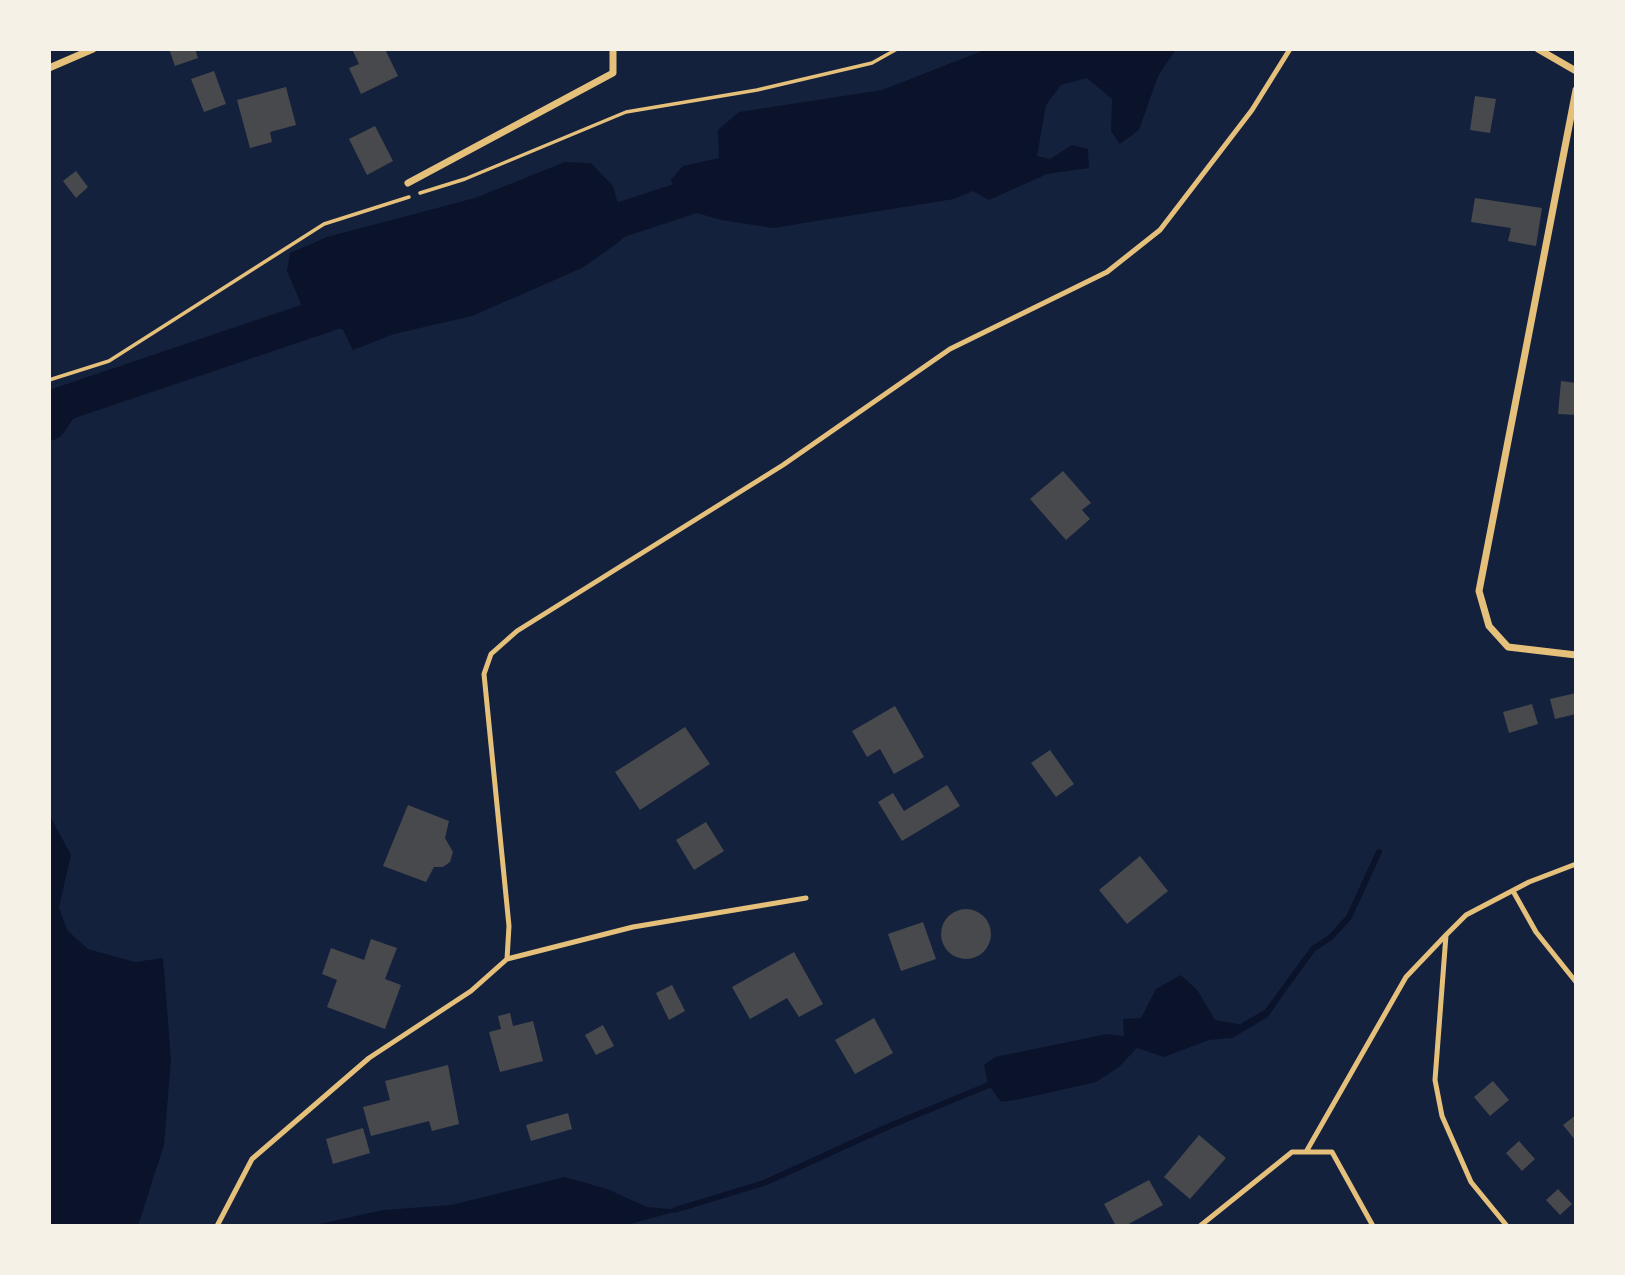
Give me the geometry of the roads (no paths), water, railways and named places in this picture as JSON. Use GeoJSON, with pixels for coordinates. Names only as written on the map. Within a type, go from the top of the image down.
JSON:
{"type":"FeatureCollection","features":[{"type":"Feature","properties":{"kind":"street"},"geometry":{"type":"LineString","coordinates":[[49,68],[93,49]]}},
{"type":"Feature","properties":{"kind":"street"},"geometry":{"type":"LineString","coordinates":[[408,183],[614,73],[613,49]]}},
{"type":"Feature","properties":{"kind":"street"},"geometry":{"type":"LineString","coordinates":[[1538,49],[1576,71]]}},
{"type":"Feature","properties":{"kind":"street"},"geometry":{"type":"LineString","coordinates":[[1576,90],[1479,591],[1489,626],[1508,647],[1576,655]]}},
{"type":"Feature","properties":{"kind":"lane"},"geometry":{"type":"LineString","coordinates":[[507,959],[509,926],[484,674],[491,654],[517,631],[783,465],[950,349],[1107,272],[1160,230],[1252,110],[1290,49]]}},
{"type":"Feature","properties":{"kind":"lane"},"geometry":{"type":"LineString","coordinates":[[1306,1152],[1406,977],[1466,915],[1576,864]]}},
{"type":"Feature","properties":{"kind":"lane"},"geometry":{"type":"LineString","coordinates":[[1513,891],[1536,932],[1576,982]]}},
{"type":"Feature","properties":{"kind":"lane"},"geometry":{"type":"LineString","coordinates":[[217,1226],[252,1159],[369,1058],[471,990],[507,959],[633,927],[806,898]]}},
{"type":"Feature","properties":{"kind":"lane"},"geometry":{"type":"LineString","coordinates":[[1446,935],[1435,1080],[1442,1116],[1471,1182],[1507,1226]]}},
{"type":"Feature","properties":{"kind":"lane"},"geometry":{"type":"LineString","coordinates":[[1199,1226],[1292,1152],[1332,1152],[1373,1226]]}},
{"type":"Feature","properties":{"kind":"water"},"geometry":{"type":"Polygon","coordinates":[[[987,49],[1176,49],[1158,76],[1139,130],[1120,144],[1111,131],[1112,99],[1087,78],[1061,85],[1046,105],[1037,156],[1050,159],[1072,145],[1088,149],[1089,168],[1047,174],[989,200],[973,191],[954,199],[773,228],[721,220],[683,209],[677,201],[671,180],[683,166],[719,158],[718,130],[739,112],[882,90],[987,49]]]}},
{"type":"Feature","properties":{"kind":"water"},"geometry":{"type":"Polygon","coordinates":[[[565,162],[591,163],[613,186],[619,207],[632,206],[645,196],[656,194],[663,206],[663,216],[637,223],[619,242],[582,268],[472,316],[394,334],[353,350],[343,330],[301,304],[287,271],[290,253],[327,237],[475,198],[565,162]]]}},
{"type":"Feature","properties":{"kind":"water"},"geometry":{"type":"Polygon","coordinates":[[[50,816],[71,855],[59,907],[67,930],[88,949],[135,962],[163,958],[171,1060],[164,1145],[138,1226],[49,1226],[50,816]]]}},
{"type":"Feature","properties":{"kind":"water"},"geometry":{"type":"Polygon","coordinates":[[[1181,975],[1198,991],[1215,1020],[1244,1025],[1267,1012],[1294,978],[1268,1017],[1232,1038],[1209,1040],[1164,1057],[1137,1048],[1119,1067],[1096,1082],[1021,1099],[1001,1102],[988,1084],[984,1065],[995,1057],[1107,1034],[1124,1036],[1123,1019],[1141,1018],[1156,989],[1181,975]]]}},
{"type":"Feature","properties":{"kind":"water"},"geometry":{"type":"Polygon","coordinates":[[[565,1177],[607,1189],[647,1207],[681,1210],[623,1226],[311,1226],[383,1210],[451,1205],[565,1177]]]}},
{"type":"Feature","properties":{"kind":"waterway"},"geometry":{"type":"LineString","coordinates":[[617,221],[723,186]]}},
{"type":"Feature","properties":{"kind":"waterway"},"geometry":{"type":"LineString","coordinates":[[49,423],[62,404],[367,301]]}},
{"type":"Feature","properties":{"kind":"waterway"},"geometry":{"type":"LineString","coordinates":[[1244,1025],[1267,1012],[1313,949],[1331,937],[1349,917],[1379,852]]}},
{"type":"Feature","properties":{"kind":"waterway"},"geometry":{"type":"LineString","coordinates":[[675,1210],[764,1183],[887,1127],[996,1082]]}}]}
